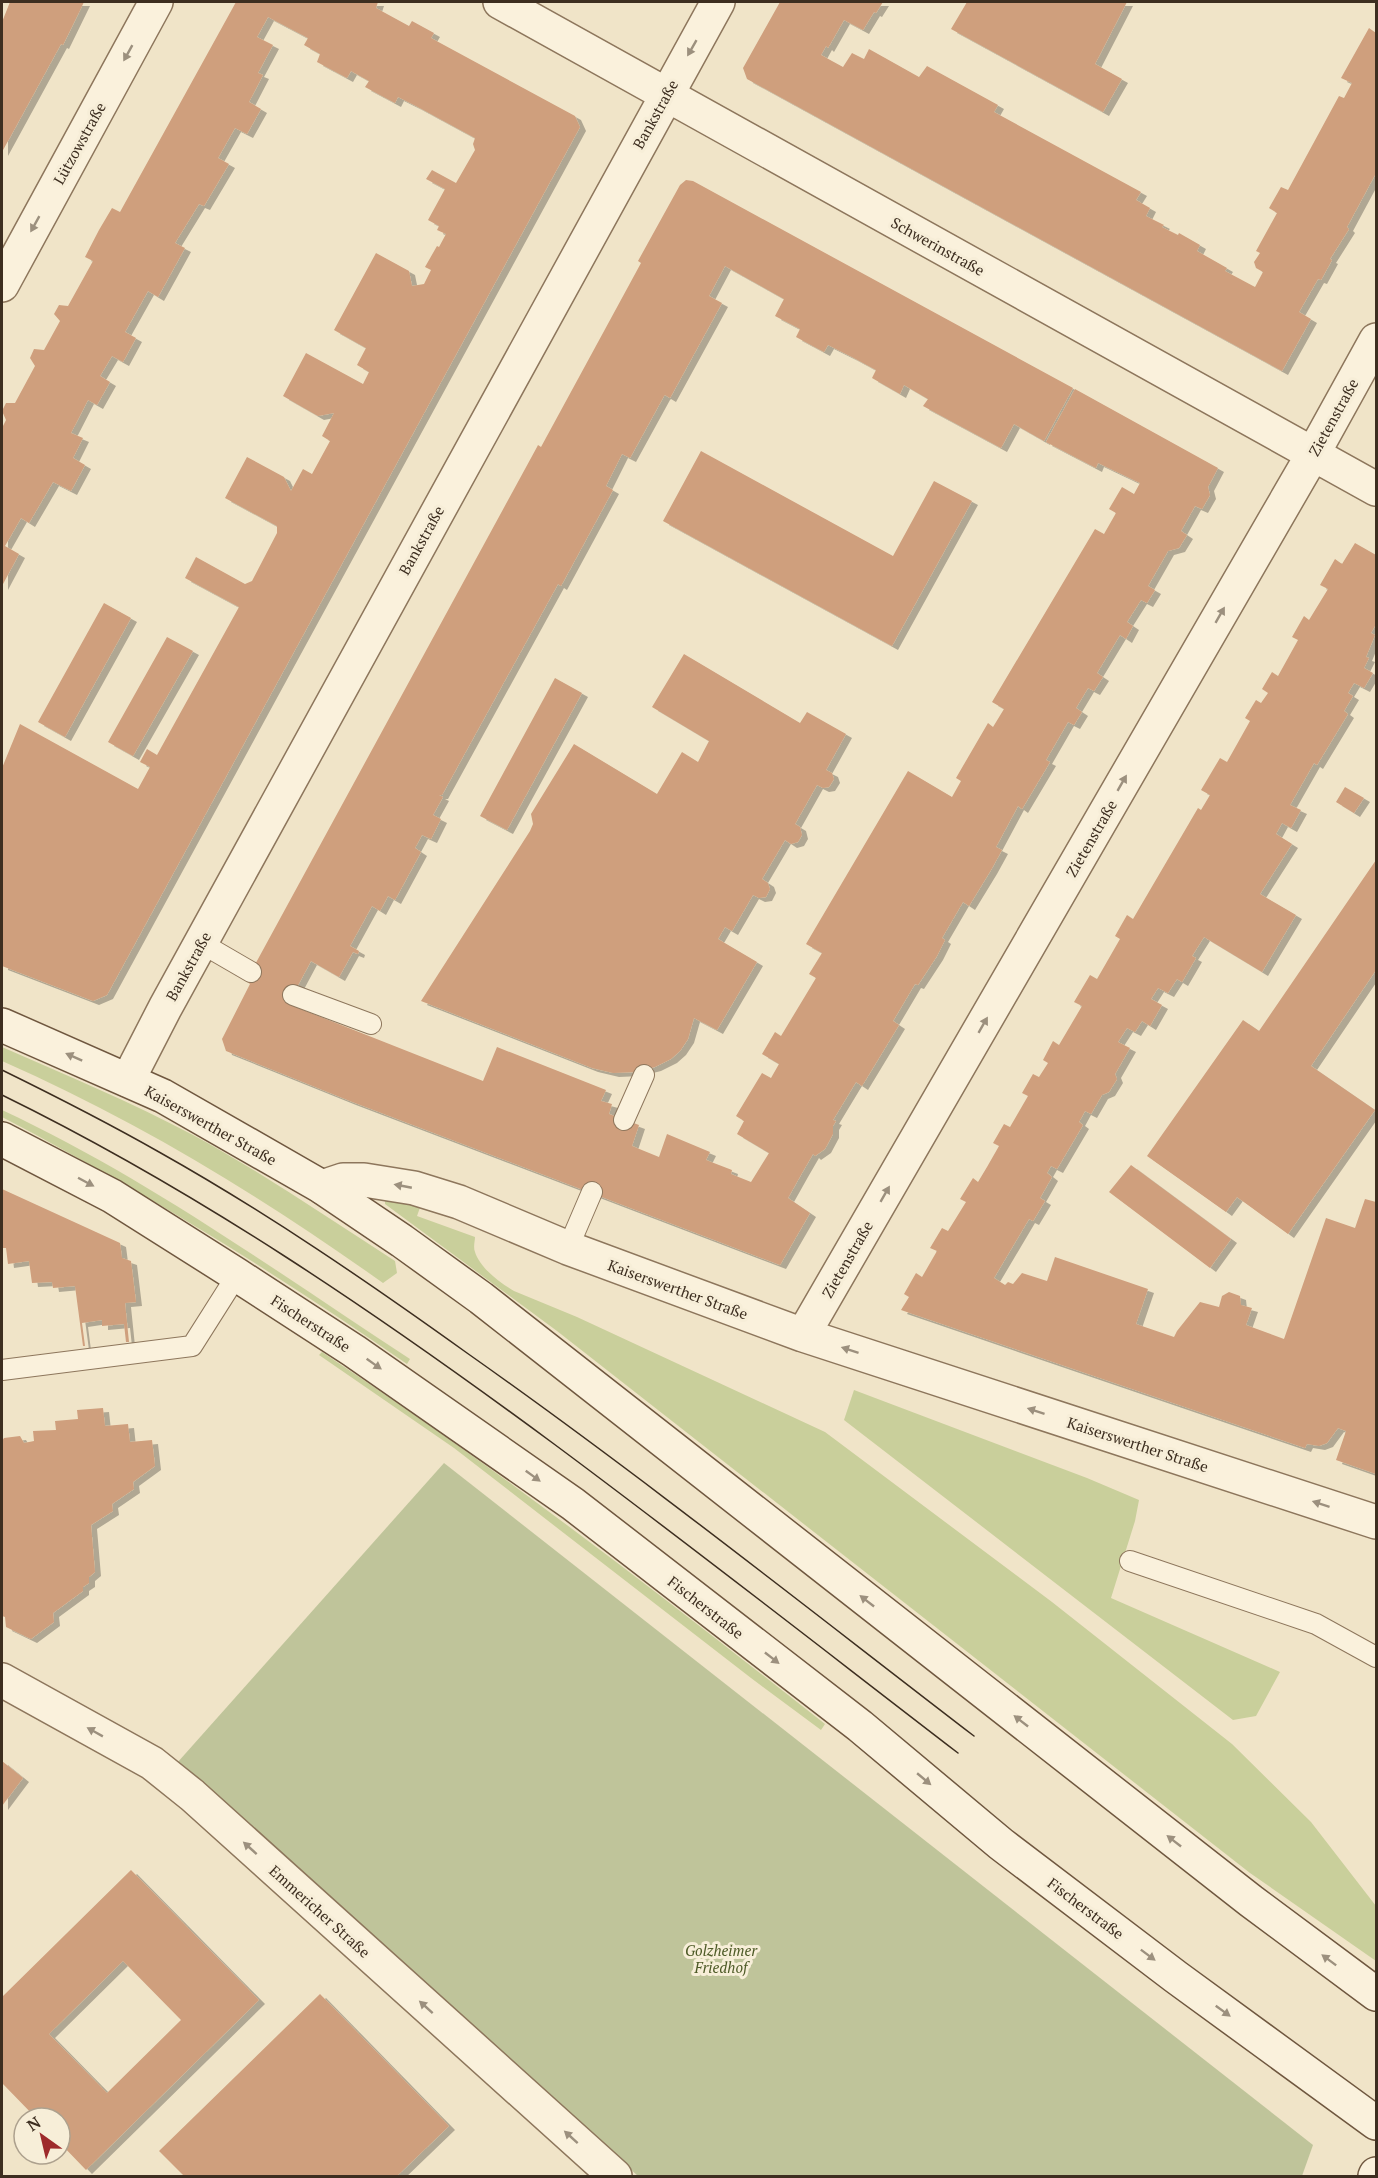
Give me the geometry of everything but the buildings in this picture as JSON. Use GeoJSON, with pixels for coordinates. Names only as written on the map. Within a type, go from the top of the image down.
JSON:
{"type":"FeatureCollection","features":[{"type":"Feature","properties":{"kind":"street","name":"Lützowstraße"},"geometry":{"type":"LineString","coordinates":[[2,285],[156,2]]}},
{"type":"Feature","properties":{"kind":"street","name":"Schwerinstraße"},"geometry":{"type":"LineString","coordinates":[[500,2],[1377,489]]}},
{"type":"Feature","properties":{"kind":"street","name":"Bankstraße"},"geometry":{"type":"LineString","coordinates":[[128,1080],[665,94],[718,2]]}},
{"type":"Feature","properties":{"kind":"street","name":"Zietenstraße"},"geometry":{"type":"LineString","coordinates":[[803,1335],[1377,340]]}},
{"type":"Feature","properties":{"kind":"street","name":"Kaiserswerther Straße"},"geometry":{"type":"LineString","coordinates":[[2,1025],[164,1096],[322,1187],[343,1180],[387,1183],[414,1188],[459,1202],[568,1248],[803,1335],[1377,1522]]}},
{"type":"Feature","properties":{"kind":"street","name":"Fischerstraße"},"geometry":{"type":"LineString","coordinates":[[2,1139],[112,1196],[237,1275],[363,1357],[573,1504],[860,1726],[1001,1844],[1176,1977],[1377,2122]]}},
{"type":"Feature","properties":{"kind":"street"},"geometry":{"type":"LineString","coordinates":[[322,1187],[481,1298],[1241,1894],[1377,1994]]}},
{"type":"Feature","properties":{"kind":"street","name":"Emmericher Straße"},"geometry":{"type":"LineString","coordinates":[[2,1680],[152,1764],[192,1795],[615,2176]]}},
{"type":"Feature","properties":{"kind":"lane"},"geometry":{"type":"LineString","coordinates":[[201,943],[251,972]]}},
{"type":"Feature","properties":{"kind":"lane"},"geometry":{"type":"LineString","coordinates":[[292,995],[371,1024]]}},
{"type":"Feature","properties":{"kind":"lane"},"geometry":{"type":"LineString","coordinates":[[624,1120],[644,1075]]}},
{"type":"Feature","properties":{"kind":"lane"},"geometry":{"type":"LineString","coordinates":[[568,1248],[592,1192]]}},
{"type":"Feature","properties":{"kind":"lane"},"geometry":{"type":"LineString","coordinates":[[2,1370],[192,1346],[237,1275]]}},
{"type":"Feature","properties":{"kind":"lane"},"geometry":{"type":"LineString","coordinates":[[1130,1561],[1316,1623],[1377,1657]]}},
{"type":"Feature","properties":{"kind":"green space"},"geometry":{"type":"Polygon","coordinates":[[[2,1047],[146,1111],[193,1135],[295,1196],[395,1261],[397,1273],[383,1283],[291,1220],[198,1162],[102,1109],[2,1061],[2,1047]]]}},
{"type":"Feature","properties":{"kind":"green space"},"geometry":{"type":"Polygon","coordinates":[[[2,1110],[55,1136],[159,1195],[410,1359],[407,1364],[208,1234],[2,1117],[2,1110]]]}},
{"type":"Feature","properties":{"kind":"green space"},"geometry":{"type":"Polygon","coordinates":[[[385,1198],[422,1202],[417,1216],[475,1237],[474,1250],[481,1264],[514,1291],[577,1317],[825,1432],[1052,1602],[1232,1744],[1311,1822],[1376,1906],[1376,1961],[1250,1873],[557,1331],[385,1204],[385,1198]]]}},
{"type":"Feature","properties":{"kind":"green space"},"geometry":{"type":"Polygon","coordinates":[[[322,1352],[451,1440],[640,1580],[825,1724],[821,1730],[454,1448],[319,1355],[322,1352]]]}},
{"type":"Feature","properties":{"kind":"green space"},"geometry":{"type":"Polygon","coordinates":[[[854,1390],[1087,1478],[1139,1500],[1135,1521],[1111,1598],[1280,1672],[1256,1716],[1233,1720],[844,1420],[854,1390]]]}},
{"type":"Feature","properties":{"kind":"green space","name":"Golzheimer Friedhof"},"geometry":{"type":"Polygon","coordinates":[[[444,1463],[1313,2145],[1302,2176],[638,2176],[177,1763],[444,1463]]]}},
{"type":"Feature","properties":{"kind":"tram line"},"geometry":{"type":"LineString","coordinates":[[2,1070],[101,1120],[199,1175],[354,1274],[596,1446],[974,1736]]}},
{"type":"Feature","properties":{"kind":"tram line"},"geometry":{"type":"LineString","coordinates":[[2,1095],[75,1132],[216,1213],[421,1348],[605,1482],[958,1753]]}}]}
